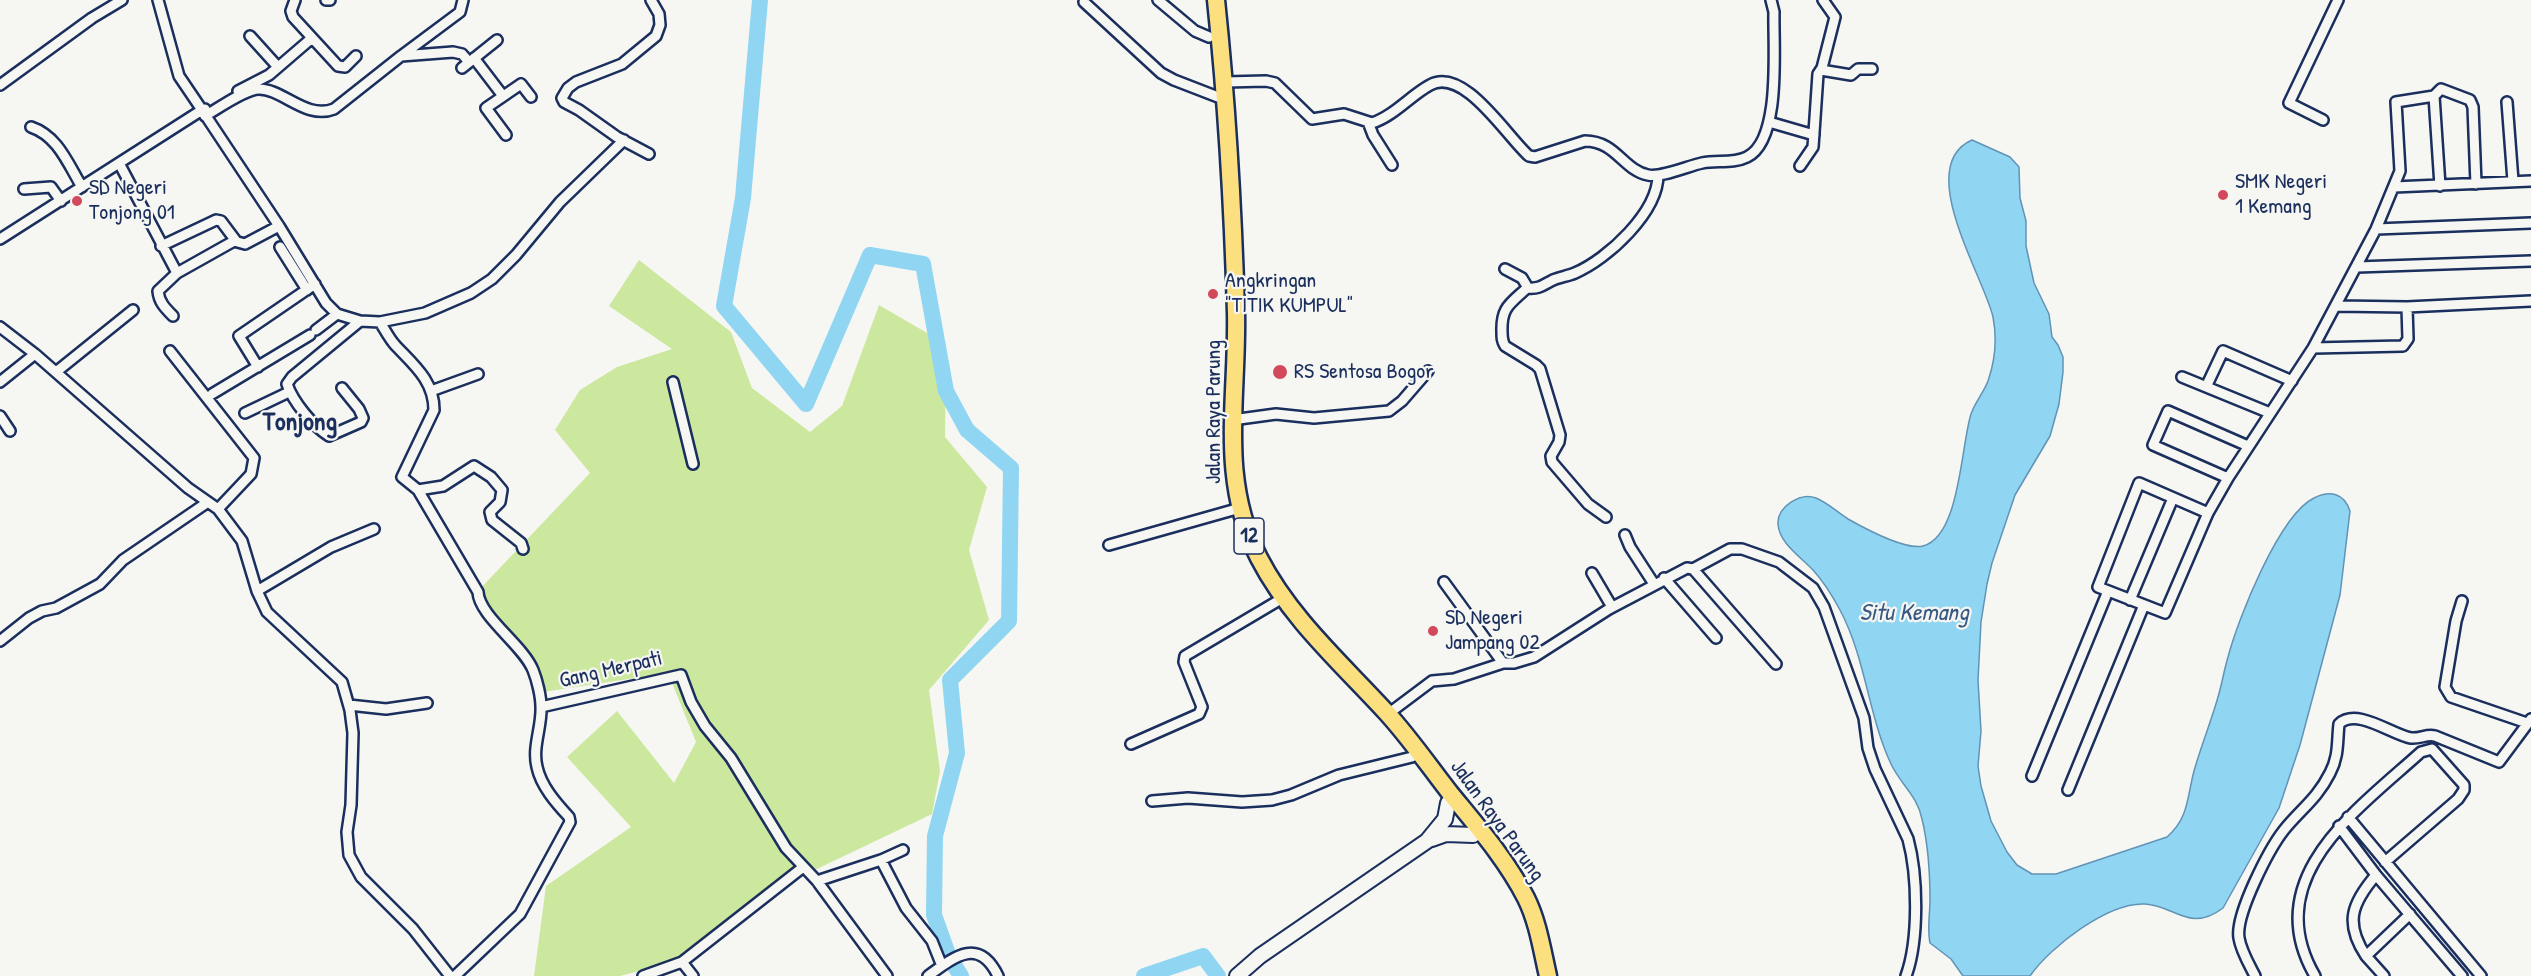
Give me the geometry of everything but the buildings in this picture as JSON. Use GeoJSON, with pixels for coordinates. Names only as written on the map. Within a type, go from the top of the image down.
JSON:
{"type":"FeatureCollection","features":[{"type":"Feature","properties":{"kind":"highway","name":"Jalan Raya Parung"},"geometry":{"type":"LineString","coordinates":[[1205,0],[1209,37],[1221,90]]}},
{"type":"Feature","properties":{"kind":"highway","name":"Jalan Raya Parung"},"geometry":{"type":"LineString","coordinates":[[1216,0],[1236,317],[1231,355],[1226,477],[1233,510],[1252,561],[1276,602],[1382,719],[1473,835],[1519,900],[1528,926],[1538,976]]}},
{"type":"Feature","properties":{"kind":"highway","name":"Jalan Raya Parung"},"geometry":{"type":"LineString","coordinates":[[1231,355],[1233,476],[1241,514],[1258,557],[1276,588],[1297,616],[1388,714],[1508,868],[1527,899],[1536,924],[1548,976]]}},
{"type":"Feature","properties":{"kind":"street"},"geometry":{"type":"LineString","coordinates":[[0,85],[92,18],[122,0]]}},
{"type":"Feature","properties":{"kind":"street"},"geometry":{"type":"LineString","coordinates":[[158,0],[179,76],[279,225],[311,287]]}},
{"type":"Feature","properties":{"kind":"street"},"geometry":{"type":"LineString","coordinates":[[295,0],[291,11],[293,17],[338,66],[345,67],[356,56]]}},
{"type":"Feature","properties":{"kind":"street"},"geometry":{"type":"LineString","coordinates":[[204,113],[256,89],[267,90],[312,111],[328,112],[346,101],[460,12],[463,0]]}},
{"type":"Feature","properties":{"kind":"street"},"geometry":{"type":"LineString","coordinates":[[649,154],[564,102],[562,98],[568,88],[576,82],[622,64],[656,36],[660,25],[659,14],[651,0]]}},
{"type":"Feature","properties":{"kind":"street"},"geometry":{"type":"LineString","coordinates":[[1158,0],[1195,31],[1209,37]]}},
{"type":"Feature","properties":{"kind":"street"},"geometry":{"type":"LineString","coordinates":[[1084,2],[1161,73],[1174,80],[1221,90],[1266,81],[1275,83],[1312,120],[1344,114],[1368,122],[1378,121],[1433,83],[1447,81],[1455,83],[1470,93],[1529,156],[1535,157],[1585,141],[1593,141],[1608,147],[1643,174],[1658,175],[1711,162],[1733,162],[1750,156],[1761,145],[1772,104],[1774,12],[1771,0]]}},
{"type":"Feature","properties":{"kind":"street"},"geometry":{"type":"LineString","coordinates":[[1800,166],[1812,147],[1818,74],[1836,17],[1823,0]]}},
{"type":"Feature","properties":{"kind":"street"},"geometry":{"type":"LineString","coordinates":[[2323,120],[2289,102],[2338,0]]}},
{"type":"Feature","properties":{"kind":"street"},"geometry":{"type":"LineString","coordinates":[[250,36],[278,68]]}},
{"type":"Feature","properties":{"kind":"street"},"geometry":{"type":"LineString","coordinates":[[0,239],[119,163],[270,75],[312,38]]}},
{"type":"Feature","properties":{"kind":"street"},"geometry":{"type":"LineString","coordinates":[[468,63],[497,40]]}},
{"type":"Feature","properties":{"kind":"street"},"geometry":{"type":"LineString","coordinates":[[401,56],[453,52],[462,54],[468,63],[503,96]]}},
{"type":"Feature","properties":{"kind":"street"},"geometry":{"type":"LineString","coordinates":[[1821,70],[1851,75],[1858,69],[1872,69]]}},
{"type":"Feature","properties":{"kind":"street"},"geometry":{"type":"LineString","coordinates":[[506,135],[486,108],[521,84],[531,97]]}},
{"type":"Feature","properties":{"kind":"street"},"geometry":{"type":"LineString","coordinates":[[2208,513],[2139,483],[2098,587],[2165,613],[2208,513],[2248,446],[2313,348],[2376,229],[2400,171],[2396,102],[2434,96],[2441,88],[2470,100],[2473,107],[2476,184]]}},
{"type":"Feature","properties":{"kind":"street"},"geometry":{"type":"LineString","coordinates":[[2434,96],[2440,186]]}},
{"type":"Feature","properties":{"kind":"street"},"geometry":{"type":"LineString","coordinates":[[2507,102],[2513,181]]}},
{"type":"Feature","properties":{"kind":"street"},"geometry":{"type":"LineString","coordinates":[[1368,122],[1373,135],[1392,165]]}},
{"type":"Feature","properties":{"kind":"street"},"geometry":{"type":"LineString","coordinates":[[1769,122],[1814,135]]}},
{"type":"Feature","properties":{"kind":"street"},"geometry":{"type":"LineString","coordinates":[[31,127],[41,130],[52,139],[61,150],[82,187]]}},
{"type":"Feature","properties":{"kind":"street"},"geometry":{"type":"LineString","coordinates":[[280,247],[311,287],[337,314],[360,321],[380,322],[425,313],[471,293],[492,279],[524,246],[560,202],[624,140]]}},
{"type":"Feature","properties":{"kind":"street"},"geometry":{"type":"LineString","coordinates":[[119,163],[177,273]]}},
{"type":"Feature","properties":{"kind":"street"},"geometry":{"type":"LineString","coordinates":[[1606,516],[1588,504],[1552,462],[1551,456],[1559,442],[1560,435],[1540,369],[1505,346],[1502,341],[1501,317],[1504,309],[1527,288],[1545,286],[1552,280],[1576,273],[1596,261],[1634,227],[1648,209],[1656,191],[1658,175]]}},
{"type":"Feature","properties":{"kind":"street"},"geometry":{"type":"LineString","coordinates":[[2394,187],[2531,181]]}},
{"type":"Feature","properties":{"kind":"street"},"geometry":{"type":"LineString","coordinates":[[24,189],[51,187],[61,201]]}},
{"type":"Feature","properties":{"kind":"street"},"geometry":{"type":"LineString","coordinates":[[161,246],[216,220],[221,221],[236,241],[245,244],[279,225]]}},
{"type":"Feature","properties":{"kind":"street"},"geometry":{"type":"LineString","coordinates":[[2376,229],[2531,223]]}},
{"type":"Feature","properties":{"kind":"street"},"geometry":{"type":"LineString","coordinates":[[173,316],[164,308],[158,291],[177,273],[236,241]]}},
{"type":"Feature","properties":{"kind":"street"},"geometry":{"type":"LineString","coordinates":[[2357,267],[2531,261]]}},
{"type":"Feature","properties":{"kind":"street"},"geometry":{"type":"LineString","coordinates":[[1505,269],[1522,278],[1527,288]]}},
{"type":"Feature","properties":{"kind":"street"},"geometry":{"type":"LineString","coordinates":[[258,368],[239,336],[311,287]]}},
{"type":"Feature","properties":{"kind":"street"},"geometry":{"type":"LineString","coordinates":[[2337,306],[2407,307],[2531,301]]}},
{"type":"Feature","properties":{"kind":"street"},"geometry":{"type":"LineString","coordinates":[[2313,348],[2403,346],[2408,339],[2407,307]]}},
{"type":"Feature","properties":{"kind":"street"},"geometry":{"type":"LineString","coordinates":[[56,372],[133,309]]}},
{"type":"Feature","properties":{"kind":"street"},"geometry":{"type":"LineString","coordinates":[[212,394],[258,368],[337,314]]}},
{"type":"Feature","properties":{"kind":"street"},"geometry":{"type":"LineString","coordinates":[[342,388],[359,409],[363,418],[361,422],[329,436],[310,419],[290,392],[287,384],[292,377],[360,321]]}},
{"type":"Feature","properties":{"kind":"street"},"geometry":{"type":"LineString","coordinates":[[380,322],[394,344],[420,370],[431,391],[434,410],[402,477],[418,490],[443,486],[474,466],[481,469],[502,490],[500,502],[490,512],[492,520],[524,549]]}},
{"type":"Feature","properties":{"kind":"street"},"geometry":{"type":"LineString","coordinates":[[0,327],[35,354],[188,488],[218,509],[242,541],[257,591],[267,612],[342,682],[349,705],[353,756],[351,805],[347,832],[349,855],[361,877],[413,929],[450,976]]}},
{"type":"Feature","properties":{"kind":"street"},"geometry":{"type":"LineString","coordinates":[[170,351],[254,458],[251,474],[218,509]]}},
{"type":"Feature","properties":{"kind":"street"},"geometry":{"type":"LineString","coordinates":[[2206,387],[2223,351],[2292,381]]}},
{"type":"Feature","properties":{"kind":"street"},"geometry":{"type":"LineString","coordinates":[[0,382],[35,354]]}},
{"type":"Feature","properties":{"kind":"street"},"geometry":{"type":"LineString","coordinates":[[1232,420],[1276,414],[1314,418],[1389,411],[1402,401],[1428,371]]}},
{"type":"Feature","properties":{"kind":"street"},"geometry":{"type":"LineString","coordinates":[[431,391],[478,374]]}},
{"type":"Feature","properties":{"kind":"street"},"geometry":{"type":"LineString","coordinates":[[2182,377],[2270,413]]}},
{"type":"Feature","properties":{"kind":"street"},"geometry":{"type":"LineString","coordinates":[[673,381],[693,464]]}},
{"type":"Feature","properties":{"kind":"street"},"geometry":{"type":"LineString","coordinates":[[245,413],[290,392]]}},
{"type":"Feature","properties":{"kind":"street"},"geometry":{"type":"LineString","coordinates":[[2228,478],[2153,445],[2168,411],[2248,446]]}},
{"type":"Feature","properties":{"kind":"street"},"geometry":{"type":"LineString","coordinates":[[0,416],[10,430]]}},
{"type":"Feature","properties":{"kind":"street","name":"Gang Merpati"},"geometry":{"type":"LineString","coordinates":[[418,490],[478,592],[483,606],[520,648],[532,668],[541,706],[681,675],[691,702],[705,726],[731,758],[786,848],[802,868]]}},
{"type":"Feature","properties":{"kind":"street"},"geometry":{"type":"LineString","coordinates":[[2130,600],[2173,498]]}},
{"type":"Feature","properties":{"kind":"street"},"geometry":{"type":"LineString","coordinates":[[0,641],[29,618],[42,611],[56,608],[100,584],[123,560],[208,502]]}},
{"type":"Feature","properties":{"kind":"street"},"geometry":{"type":"LineString","coordinates":[[1108,544],[1233,510]]}},
{"type":"Feature","properties":{"kind":"street"},"geometry":{"type":"LineString","coordinates":[[257,591],[331,547],[374,529]]}},
{"type":"Feature","properties":{"kind":"street"},"geometry":{"type":"LineString","coordinates":[[1625,535],[1630,547],[1654,584]]}},
{"type":"Feature","properties":{"kind":"street"},"geometry":{"type":"LineString","coordinates":[[1388,714],[1432,681],[1454,679],[1503,663],[1514,663],[1534,657],[1612,607],[1664,578],[1687,568],[1693,569],[1730,549],[1742,549],[1779,562],[1803,580],[1820,597],[1864,718],[1872,759],[1908,839],[1912,853],[1914,932],[1910,965],[1906,976]]}},
{"type":"Feature","properties":{"kind":"street"},"geometry":{"type":"LineString","coordinates":[[1693,569],[1776,664]]}},
{"type":"Feature","properties":{"kind":"street"},"geometry":{"type":"LineString","coordinates":[[1592,573],[1612,607]]}},
{"type":"Feature","properties":{"kind":"street"},"geometry":{"type":"LineString","coordinates":[[1664,578],[1716,638]]}},
{"type":"Feature","properties":{"kind":"street"},"geometry":{"type":"LineString","coordinates":[[1444,582],[1503,663]]}},
{"type":"Feature","properties":{"kind":"street"},"geometry":{"type":"LineString","coordinates":[[2032,776],[2108,591]]}},
{"type":"Feature","properties":{"kind":"street"},"geometry":{"type":"LineString","coordinates":[[2255,976],[2239,939],[2241,917],[2254,883],[2280,836],[2311,803],[2331,772],[2338,751],[2339,724],[2349,718],[2369,722],[2411,738],[2428,734],[2499,762],[2529,721],[2451,697],[2447,693],[2445,687],[2456,621],[2462,601]]}},
{"type":"Feature","properties":{"kind":"street"},"geometry":{"type":"LineString","coordinates":[[1131,744],[1199,714],[1202,706],[1184,662],[1185,656],[1276,602]]}},
{"type":"Feature","properties":{"kind":"street"},"geometry":{"type":"LineString","coordinates":[[2068,790],[2144,605]]}},
{"type":"Feature","properties":{"kind":"street"},"geometry":{"type":"LineString","coordinates":[[349,705],[386,709],[427,703]]}},
{"type":"Feature","properties":{"kind":"street"},"geometry":{"type":"LineString","coordinates":[[455,976],[520,914],[570,822],[569,817],[545,786],[537,769],[535,758],[541,706]]}},
{"type":"Feature","properties":{"kind":"street"},"geometry":{"type":"LineString","coordinates":[[2314,976],[2300,942],[2298,924],[2300,898],[2309,870],[2338,826],[2421,752],[2428,749],[2436,751],[2464,785],[2464,790],[2458,799],[2385,862]]}},
{"type":"Feature","properties":{"kind":"street"},"geometry":{"type":"LineString","coordinates":[[1152,801],[1188,798],[1242,802],[1272,800],[1339,776],[1412,757]]}},
{"type":"Feature","properties":{"kind":"street"},"geometry":{"type":"LineString","coordinates":[[1427,841],[1445,819],[1448,803]]}},
{"type":"Feature","properties":{"kind":"street"},"geometry":{"type":"LineString","coordinates":[[2348,818],[2481,976]]}},
{"type":"Feature","properties":{"kind":"street"},"geometry":{"type":"LineString","coordinates":[[2338,826],[2376,875],[2462,976]]}},
{"type":"Feature","properties":{"kind":"street"},"geometry":{"type":"LineString","coordinates":[[1237,976],[1260,956],[1427,841],[1446,834],[1473,835]]}},
{"type":"Feature","properties":{"kind":"street"},"geometry":{"type":"LineString","coordinates":[[817,881],[881,860],[903,850]]}},
{"type":"Feature","properties":{"kind":"street"},"geometry":{"type":"LineString","coordinates":[[881,860],[906,908],[932,941],[942,965]]}},
{"type":"Feature","properties":{"kind":"street"},"geometry":{"type":"LineString","coordinates":[[643,976],[682,962],[802,868],[817,881],[887,976]]}},
{"type":"Feature","properties":{"kind":"street"},"geometry":{"type":"LineString","coordinates":[[2376,875],[2358,897],[2353,920],[2356,941],[2375,971],[2384,976]]}},
{"type":"Feature","properties":{"kind":"street"},"geometry":{"type":"LineString","coordinates":[[2366,956],[2410,914]]}},
{"type":"Feature","properties":{"kind":"street"},"geometry":{"type":"LineString","coordinates":[[928,976],[942,965],[976,952],[985,956],[998,976]]}},
{"type":"Feature","properties":{"kind":"street"},"geometry":{"type":"LineString","coordinates":[[682,962],[693,976]]}},
{"type":"Feature","properties":{"kind":"green space"},"geometry":{"type":"Polygon","coordinates":[[[639,260],[731,332],[752,388],[810,432],[842,406],[879,305],[946,344],[945,437],[987,487],[969,550],[989,620],[929,690],[940,771],[932,814],[800,877],[676,961],[620,976],[534,976],[546,886],[631,827],[567,757],[617,711],[674,783],[696,742],[668,673],[543,692],[507,629],[478,591],[590,473],[555,430],[580,390],[617,367],[672,349],[609,306],[639,260]]]}},
{"type":"Feature","properties":{"kind":"water","name":"Situ Kemang"},"geometry":{"type":"Polygon","coordinates":[[[1972,140],[2010,157],[2019,167],[2020,198],[2026,221],[2026,246],[2034,283],[2049,314],[2052,337],[2063,357],[2059,404],[2050,436],[2015,495],[1992,563],[1981,622],[1978,680],[1981,731],[1978,766],[1991,821],[2007,852],[2017,865],[2032,874],[2056,874],[2167,837],[2174,830],[2186,807],[2194,771],[2233,640],[2250,594],[2274,546],[2301,508],[2314,498],[2326,494],[2336,495],[2344,500],[2350,511],[2340,595],[2300,745],[2279,808],[2223,908],[2201,918],[2183,916],[2145,904],[2130,905],[2114,910],[2081,928],[2065,940],[2039,964],[2030,976],[1963,976],[1951,959],[1930,943],[1930,880],[1920,811],[1891,764],[1883,745],[1856,648],[1840,610],[1817,575],[1786,543],[1778,524],[1785,507],[1797,499],[1810,497],[1825,502],[1864,528],[1906,545],[1923,546],[1935,539],[1945,526],[1957,488],[1971,414],[1988,381],[1995,349],[1993,317],[1957,223],[1950,197],[1949,173],[1956,153],[1972,140]]]}},
{"type":"Feature","properties":{"kind":"waterway"},"geometry":{"type":"LineString","coordinates":[[760,0],[743,198],[724,306],[806,404],[870,255],[923,264],[946,391],[967,430],[1011,468],[1009,621],[950,680],[957,753],[935,836],[934,915],[949,957],[961,976]]}},
{"type":"Feature","properties":{"kind":"waterway"},"geometry":{"type":"LineString","coordinates":[[1144,976],[1203,956],[1218,976]]}},
{"type":"Feature","properties":{"kind":"place","name":"SMK Negeri 1 Kemang"},"geometry":{"type":"Point","coordinates":[2223,195]}},
{"type":"Feature","properties":{"kind":"place","name":"SD Negeri Tonjong 01"},"geometry":{"type":"Point","coordinates":[77,201]}},
{"type":"Feature","properties":{"kind":"place","name":"Angkringan \"TITIK KUMPUL\""},"geometry":{"type":"Point","coordinates":[1213,294]}},
{"type":"Feature","properties":{"kind":"place","name":"RS Sentosa Bogor"},"geometry":{"type":"Point","coordinates":[1280,372]}},
{"type":"Feature","properties":{"kind":"place","name":"SD Negeri Jampang 02"},"geometry":{"type":"Point","coordinates":[1433,631]}},
{"type":"Feature","properties":{"kind":"district","name":"Tonjong"},"geometry":{"type":"Point","coordinates":[300,423]}}]}
